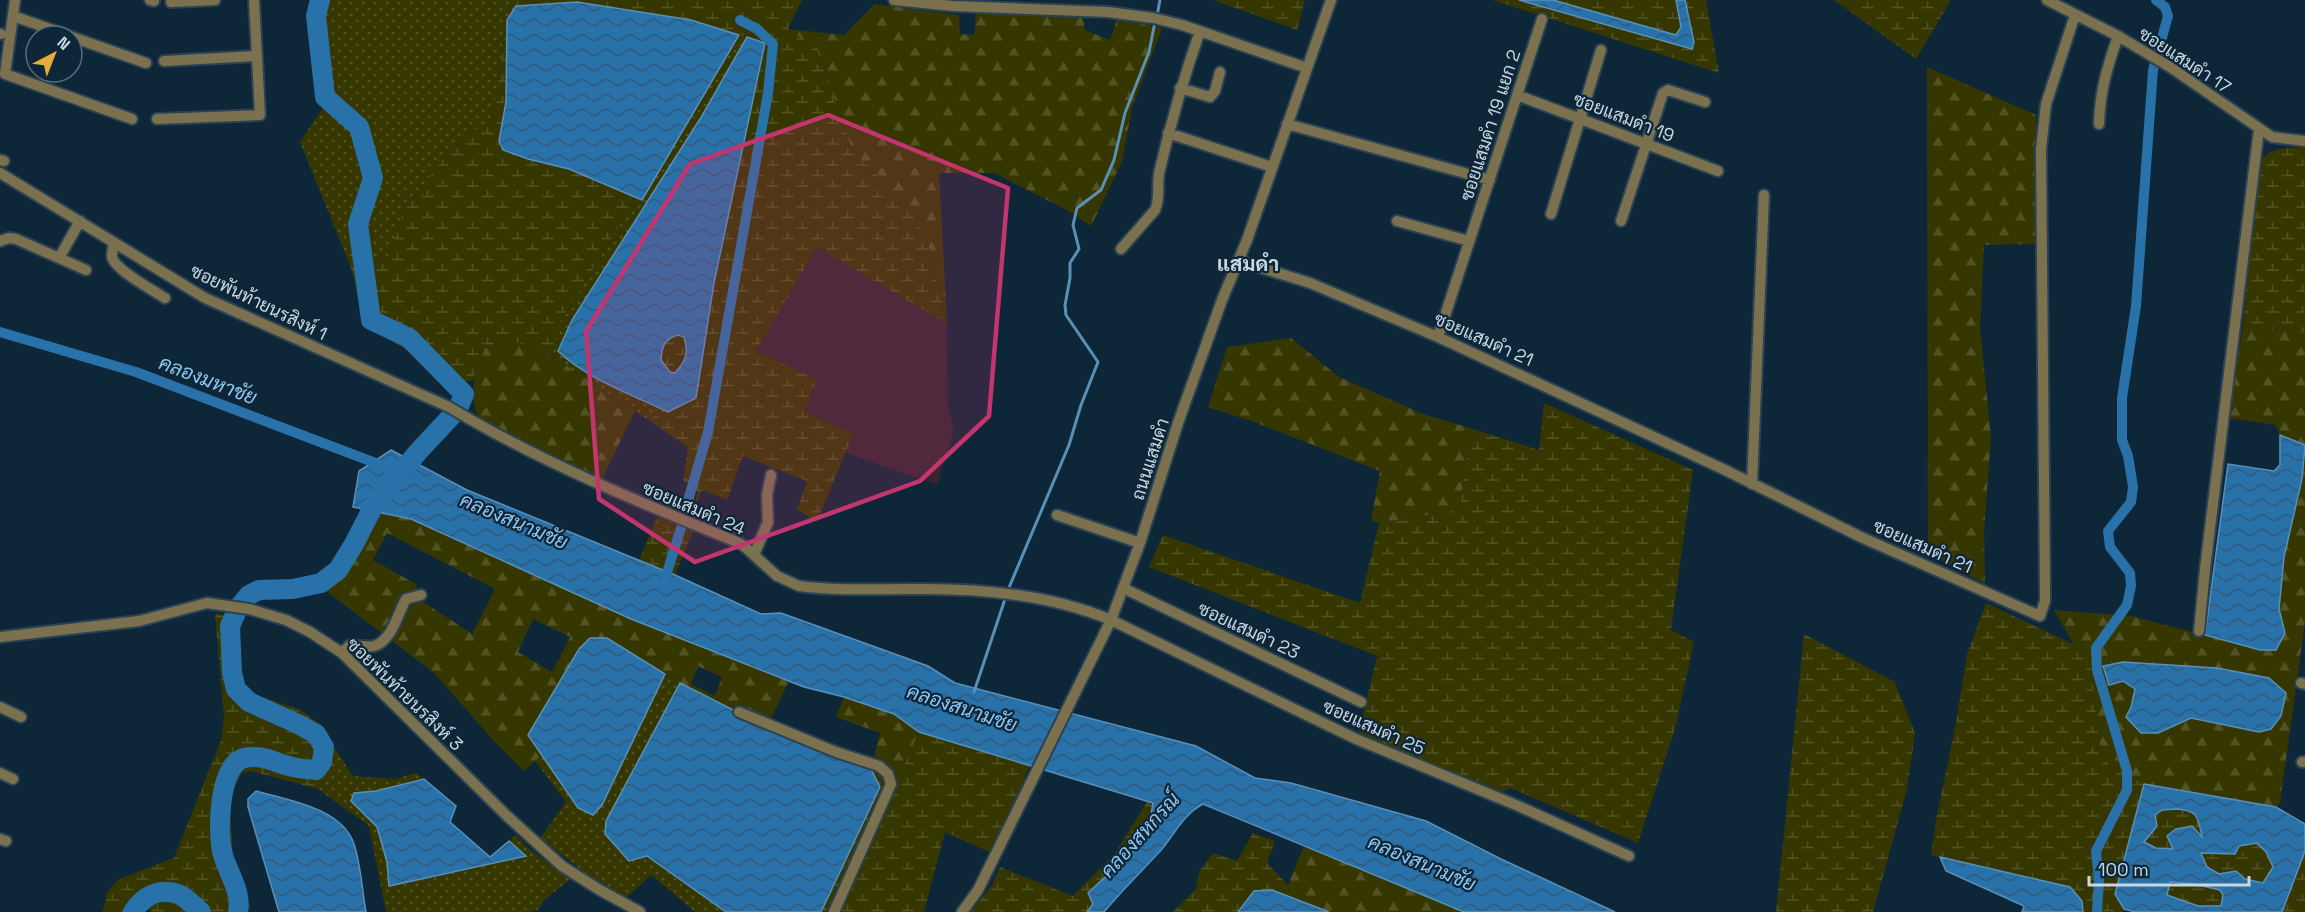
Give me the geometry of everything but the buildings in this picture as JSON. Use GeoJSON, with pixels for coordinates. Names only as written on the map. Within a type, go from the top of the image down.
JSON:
{"type":"FeatureCollection","features":[{"type":"Feature","properties":{"kind":"street"},"geometry":{"type":"LineString","coordinates":[[15,0],[5,74],[132,119]]}},
{"type":"Feature","properties":{"kind":"street"},"geometry":{"type":"LineString","coordinates":[[171,2],[215,0]]}},
{"type":"Feature","properties":{"kind":"street"},"geometry":{"type":"LineString","coordinates":[[157,119],[260,115],[254,0]]}},
{"type":"Feature","properties":{"kind":"street"},"geometry":{"type":"LineString","coordinates":[[894,0],[953,6],[1039,4],[1158,20],[1200,31],[1307,68]]}},
{"type":"Feature","properties":{"kind":"street","name":"ถนนแสมดำ"},"geometry":{"type":"LineString","coordinates":[[962,912],[978,890],[1111,620],[1140,543],[1178,423],[1222,300],[1239,261],[1331,0]]}},
{"type":"Feature","properties":{"kind":"street","name":"ซอยแสมดำ 17"},"geometry":{"type":"LineString","coordinates":[[2047,0],[2118,36],[2170,67],[2259,129],[2278,138],[2305,141]]}},
{"type":"Feature","properties":{"kind":"street","name":"ซอยแสมดำ 21"},"geometry":{"type":"LineString","coordinates":[[1239,261],[1310,283],[1438,337],[1863,538],[2040,616],[2045,600],[2041,149],[2046,104],[2075,15]]}},
{"type":"Feature","properties":{"kind":"street"},"geometry":{"type":"LineString","coordinates":[[13,16],[36,24]]}},
{"type":"Feature","properties":{"kind":"street","name":"ซอยแสมดำ 19 แยก 2"},"geometry":{"type":"LineString","coordinates":[[1438,337],[1542,19]]}},
{"type":"Feature","properties":{"kind":"street"},"geometry":{"type":"LineString","coordinates":[[1121,249],[1155,210],[1158,203],[1159,174],[1168,133],[1180,88],[1200,31]]}},
{"type":"Feature","properties":{"kind":"street"},"geometry":{"type":"LineString","coordinates":[[2099,124],[2104,75],[2118,36]]}},
{"type":"Feature","properties":{"kind":"street"},"geometry":{"type":"LineString","coordinates":[[84,41],[146,63]]}},
{"type":"Feature","properties":{"kind":"street"},"geometry":{"type":"LineString","coordinates":[[1551,214],[1601,50]]}},
{"type":"Feature","properties":{"kind":"street"},"geometry":{"type":"LineString","coordinates":[[164,61],[257,56]]}},
{"type":"Feature","properties":{"kind":"street"},"geometry":{"type":"LineString","coordinates":[[1180,88],[1210,97],[1215,91],[1220,72]]}},
{"type":"Feature","properties":{"kind":"street"},"geometry":{"type":"LineString","coordinates":[[1621,221],[1663,93],[1668,90],[1705,102]]}},
{"type":"Feature","properties":{"kind":"street","name":"ซอยแสมดำ 19"},"geometry":{"type":"LineString","coordinates":[[1517,95],[1718,171]]}},
{"type":"Feature","properties":{"kind":"street"},"geometry":{"type":"LineString","coordinates":[[1287,124],[1490,180]]}},
{"type":"Feature","properties":{"kind":"street"},"geometry":{"type":"LineString","coordinates":[[2199,632],[2259,129]]}},
{"type":"Feature","properties":{"kind":"street"},"geometry":{"type":"LineString","coordinates":[[1168,133],[1272,167]]}},
{"type":"Feature","properties":{"kind":"street","name":"ซอยพันท้ายนรสิงห์ 1"},"geometry":{"type":"LineString","coordinates":[[0,174],[205,298],[450,407]]}},
{"type":"Feature","properties":{"kind":"street"},"geometry":{"type":"LineString","coordinates":[[1752,484],[1764,195]]}},
{"type":"Feature","properties":{"kind":"street"},"geometry":{"type":"LineString","coordinates":[[59,258],[80,221]]}},
{"type":"Feature","properties":{"kind":"street"},"geometry":{"type":"LineString","coordinates":[[1397,221],[1469,241]]}},
{"type":"Feature","properties":{"kind":"street"},"geometry":{"type":"LineString","coordinates":[[0,241],[9,238],[16,239],[86,270]]}},
{"type":"Feature","properties":{"kind":"street"},"geometry":{"type":"LineString","coordinates":[[114,243],[112,255],[114,261],[136,280],[165,298]]}},
{"type":"Feature","properties":{"kind":"street","name":"ซอยแสมดำ 24"},"geometry":{"type":"LineString","coordinates":[[450,407],[477,424],[609,489],[737,542],[777,576],[799,586],[982,591],[1049,599],[1111,620]]}},
{"type":"Feature","properties":{"kind":"street"},"geometry":{"type":"LineString","coordinates":[[754,555],[768,522],[767,495],[771,475]]}},
{"type":"Feature","properties":{"kind":"street"},"geometry":{"type":"LineString","coordinates":[[1057,515],[1140,543]]}},
{"type":"Feature","properties":{"kind":"street","name":"ซอยแสมดำ 23"},"geometry":{"type":"LineString","coordinates":[[1123,588],[1361,702]]}},
{"type":"Feature","properties":{"kind":"street"},"geometry":{"type":"LineString","coordinates":[[342,653],[350,645],[373,647],[381,642],[391,630],[406,599],[422,595]]}},
{"type":"Feature","properties":{"kind":"street","name":"ซอยพันท้ายนรสิงห์ 3"},"geometry":{"type":"LineString","coordinates":[[0,637],[139,621],[198,605],[222,604],[286,620],[310,632],[342,653],[484,793],[562,866],[640,912]]}},
{"type":"Feature","properties":{"kind":"street","name":"ซอยแสมดำ 25"},"geometry":{"type":"LineString","coordinates":[[1111,620],[1356,739],[1516,805],[1629,856]]}},
{"type":"Feature","properties":{"kind":"street"},"geometry":{"type":"LineString","coordinates":[[0,707],[21,717]]}},
{"type":"Feature","properties":{"kind":"street"},"geometry":{"type":"LineString","coordinates":[[739,712],[836,752],[879,766],[888,774],[891,783],[834,912]]}},
{"type":"Feature","properties":{"kind":"street"},"geometry":{"type":"LineString","coordinates":[[0,773],[13,779]]}},
{"type":"Feature","properties":{"kind":"highlighted area"},"geometry":{"type":"Polygon","coordinates":[[[828,115],[1008,188],[989,416],[920,481],[695,562],[599,499],[586,331],[690,164],[828,115]]]}},
{"type":"Feature","properties":{"kind":"shaded area"},"geometry":{"type":"Polygon","coordinates":[[[817,246],[947,324],[948,405],[954,430],[937,485],[844,452],[853,434],[804,411],[756,351],[817,246]]]}},
{"type":"Feature","properties":{"kind":"green space"},"geometry":{"type":"Polygon","coordinates":[[[326,0],[515,0],[516,6],[507,20],[493,115],[481,128],[462,134],[403,212],[388,258],[351,268],[300,142],[324,106],[327,40],[323,8],[326,0]]]}},
{"type":"Feature","properties":{"kind":"green space"},"geometry":{"type":"Polygon","coordinates":[[[515,0],[802,0],[788,29],[817,50],[852,149],[913,213],[930,250],[947,324],[817,247],[756,351],[817,380],[804,411],[853,434],[817,522],[797,509],[807,481],[743,456],[727,500],[702,490],[692,514],[698,492],[683,480],[688,447],[647,419],[668,412],[696,398],[714,283],[765,43],[691,20],[577,2],[516,6],[515,0]]]}},
{"type":"Feature","properties":{"kind":"green space"},"geometry":{"type":"Polygon","coordinates":[[[1213,0],[1305,0],[1297,30],[1213,0]]]}},
{"type":"Feature","properties":{"kind":"green space"},"geometry":{"type":"Polygon","coordinates":[[[1492,0],[1519,0],[1692,49],[1694,42],[1685,0],[1706,0],[1719,73],[1492,0]]]}},
{"type":"Feature","properties":{"kind":"green space"},"geometry":{"type":"Polygon","coordinates":[[[1553,0],[1676,0],[1681,27],[1676,35],[1553,0]]]}},
{"type":"Feature","properties":{"kind":"green space"},"geometry":{"type":"Polygon","coordinates":[[[1834,0],[1951,0],[1916,59],[1834,0]]]}},
{"type":"Feature","properties":{"kind":"green space"},"geometry":{"type":"Polygon","coordinates":[[[875,4],[959,15],[960,34],[974,35],[976,12],[1083,18],[1085,30],[1110,40],[1117,19],[1162,28],[1132,108],[1122,162],[1091,226],[1067,210],[994,173],[939,173],[947,324],[930,250],[913,213],[852,149],[817,50],[788,29],[844,35],[875,4]]]}},
{"type":"Feature","properties":{"kind":"green space"},"geometry":{"type":"Polygon","coordinates":[[[507,20],[506,102],[499,141],[503,150],[569,169],[642,200],[630,208],[557,327],[552,356],[512,340],[485,348],[473,381],[444,381],[408,351],[365,324],[351,268],[388,258],[403,212],[462,134],[481,128],[493,115],[507,20]]]}},
{"type":"Feature","properties":{"kind":"green space"},"geometry":{"type":"Polygon","coordinates":[[[739,35],[747,37],[700,119],[572,320],[558,350],[595,377],[668,412],[647,419],[552,356],[557,327],[630,208],[642,200],[739,35]]]}},
{"type":"Feature","properties":{"kind":"green space"},"geometry":{"type":"Polygon","coordinates":[[[1927,67],[2036,115],[2036,244],[1984,245],[1980,328],[1991,437],[1984,532],[1985,584],[1928,553],[1927,67]]]}},
{"type":"Feature","properties":{"kind":"green space"},"geometry":{"type":"Polygon","coordinates":[[[2286,148],[2305,148],[2305,333],[2243,326],[2258,167],[2269,153],[2286,148]]]}},
{"type":"Feature","properties":{"kind":"green space"},"geometry":{"type":"Polygon","coordinates":[[[2243,326],[2305,333],[2305,445],[2280,435],[2276,425],[2228,418],[2243,326]]]}},
{"type":"Feature","properties":{"kind":"green space"},"geometry":{"type":"Polygon","coordinates":[[[678,334],[684,337],[686,352],[676,373],[670,372],[661,360],[665,344],[678,334]]]}},
{"type":"Feature","properties":{"kind":"green space"},"geometry":{"type":"Polygon","coordinates":[[[1291,338],[1339,377],[1423,414],[1470,428],[1460,510],[1379,523],[1371,520],[1380,471],[1254,422],[1208,407],[1227,347],[1291,338]]]}},
{"type":"Feature","properties":{"kind":"green space"},"geometry":{"type":"Polygon","coordinates":[[[512,340],[552,356],[635,411],[601,481],[480,422],[473,393],[485,348],[512,340]]]}},
{"type":"Feature","properties":{"kind":"green space"},"geometry":{"type":"Polygon","coordinates":[[[1544,403],[1693,470],[1671,630],[1694,642],[1675,729],[1638,843],[1511,788],[1502,792],[1358,736],[1377,656],[1149,567],[1163,535],[1360,603],[1379,523],[1460,510],[1470,428],[1539,450],[1544,403]]]}},
{"type":"Feature","properties":{"kind":"green space"},"geometry":{"type":"Polygon","coordinates":[[[2305,445],[2305,622],[2280,803],[2276,807],[2140,783],[2109,765],[2100,747],[2091,668],[2078,652],[2054,610],[2131,616],[2260,650],[2285,633],[2279,609],[2284,557],[2302,479],[2305,445]],[[2123,681],[2135,689],[2131,707],[2158,733],[2191,718],[2259,732],[2123,681]]]}},
{"type":"Feature","properties":{"kind":"green space"},"geometry":{"type":"Polygon","coordinates":[[[379,512],[411,519],[631,619],[789,681],[767,727],[680,683],[607,638],[590,638],[579,649],[528,735],[543,754],[524,771],[493,740],[434,673],[326,591],[357,557],[379,512]],[[387,533],[373,560],[416,584],[419,599],[472,634],[495,589],[387,533]],[[533,619],[518,652],[552,672],[570,637],[533,619]],[[698,666],[691,684],[715,696],[722,677],[698,666]]]}},
{"type":"Feature","properties":{"kind":"green space"},"geometry":{"type":"Polygon","coordinates":[[[657,517],[693,531],[675,575],[639,561],[657,517]]]}},
{"type":"Feature","properties":{"kind":"green space"},"geometry":{"type":"Polygon","coordinates":[[[1986,603],[2073,644],[2091,668],[2100,747],[2109,765],[2144,784],[2115,893],[2124,909],[2122,912],[2083,912],[2082,901],[2070,887],[1931,855],[1967,654],[1986,603]]]}},
{"type":"Feature","properties":{"kind":"green space"},"geometry":{"type":"Polygon","coordinates":[[[215,614],[243,616],[237,648],[240,683],[259,696],[301,710],[325,728],[334,747],[333,762],[318,789],[251,771],[242,773],[230,795],[233,868],[250,907],[247,912],[152,912],[147,907],[143,912],[103,912],[107,892],[119,879],[174,858],[221,740],[224,718],[215,614]]]}},
{"type":"Feature","properties":{"kind":"green space"},"geometry":{"type":"Polygon","coordinates":[[[1804,634],[1895,682],[1915,733],[1907,789],[1873,912],[1776,912],[1804,634]]]}},
{"type":"Feature","properties":{"kind":"green space"},"geometry":{"type":"Polygon","coordinates":[[[665,674],[680,683],[606,821],[605,834],[647,856],[726,912],[695,912],[651,875],[627,897],[596,881],[540,838],[566,802],[535,761],[543,754],[578,808],[602,805],[665,674]]]}},
{"type":"Feature","properties":{"kind":"green space"},"geometry":{"type":"Polygon","coordinates":[[[844,697],[894,714],[919,732],[898,780],[871,769],[880,733],[836,717],[844,697]]]}},
{"type":"Feature","properties":{"kind":"green space"},"geometry":{"type":"Polygon","coordinates":[[[919,732],[1030,765],[1009,815],[989,852],[945,832],[924,912],[838,912],[919,732]]]}},
{"type":"Feature","properties":{"kind":"green space"},"geometry":{"type":"Polygon","coordinates":[[[334,747],[353,776],[395,779],[416,773],[424,779],[376,791],[355,793],[352,801],[377,827],[387,862],[389,886],[525,856],[509,841],[516,835],[530,850],[571,879],[544,900],[538,910],[529,912],[386,912],[369,826],[318,789],[333,762],[334,747]]]}},
{"type":"Feature","properties":{"kind":"green space"},"geometry":{"type":"Polygon","coordinates":[[[871,769],[898,780],[838,912],[821,912],[879,787],[871,769]]]}},
{"type":"Feature","properties":{"kind":"green space"},"geometry":{"type":"Polygon","coordinates":[[[1147,802],[1153,804],[1147,838],[1087,912],[971,912],[992,885],[1000,867],[1073,896],[1115,853],[1147,802]]]}},
{"type":"Feature","properties":{"kind":"green space"},"geometry":{"type":"Polygon","coordinates":[[[2162,810],[2189,811],[2196,816],[2202,838],[2173,848],[2144,842],[2157,826],[2155,815],[2162,810]]]}},
{"type":"Feature","properties":{"kind":"green space"},"geometry":{"type":"Polygon","coordinates":[[[1253,833],[1275,841],[1267,863],[1288,885],[1290,897],[1272,890],[1254,891],[1238,912],[1173,912],[1196,889],[1200,870],[1213,853],[1237,861],[1253,833]]]}},
{"type":"Feature","properties":{"kind":"green space"},"geometry":{"type":"Polygon","coordinates":[[[2257,843],[2266,852],[2273,867],[2263,883],[2245,879],[2236,871],[2219,874],[2207,867],[2200,853],[2235,854],[2239,846],[2257,843]]]}},
{"type":"Feature","properties":{"kind":"green space"},"geometry":{"type":"Polygon","coordinates":[[[1304,846],[1464,912],[1329,912],[1290,897],[1288,885],[1304,846]]]}},
{"type":"Feature","properties":{"kind":"green space"},"geometry":{"type":"Polygon","coordinates":[[[2305,851],[2305,912],[2282,912],[2305,851]]]}},
{"type":"Feature","properties":{"kind":"green space"},"geometry":{"type":"Polygon","coordinates":[[[2170,882],[2194,884],[2220,890],[2223,895],[2221,906],[2198,906],[2167,894],[2170,882]]]}},
{"type":"Feature","properties":{"kind":"water"},"geometry":{"type":"Polygon","coordinates":[[[1519,0],[1553,0],[1676,35],[1681,27],[1676,0],[1685,0],[1694,42],[1692,49],[1519,0]]]}},
{"type":"Feature","properties":{"kind":"water"},"geometry":{"type":"Polygon","coordinates":[[[577,2],[691,20],[739,35],[642,200],[569,169],[503,150],[499,141],[506,102],[507,20],[516,6],[577,2]]]}},
{"type":"Feature","properties":{"kind":"water"},"geometry":{"type":"Polygon","coordinates":[[[747,37],[765,43],[714,283],[696,398],[668,412],[595,378],[558,351],[572,320],[700,119],[747,37]],[[678,335],[673,337],[663,347],[661,360],[670,372],[675,373],[684,361],[686,348],[684,337],[678,335]]]}},
{"type":"Feature","properties":{"kind":"water"},"geometry":{"type":"Polygon","coordinates":[[[2280,435],[2305,445],[2302,479],[2284,557],[2279,609],[2285,633],[2276,650],[2260,650],[2205,635],[2228,464],[2274,471],[2280,465],[2280,435]]]}},
{"type":"Feature","properties":{"kind":"water","name":"คลองสนามชัย"},"geometry":{"type":"Polygon","coordinates":[[[391,450],[467,490],[675,575],[761,614],[781,613],[928,666],[955,683],[1196,746],[1255,778],[1291,783],[1426,821],[1615,912],[1464,912],[1203,804],[1185,818],[1162,849],[1104,912],[1087,912],[1093,904],[1088,893],[1147,838],[1153,803],[919,732],[894,714],[844,697],[804,687],[631,619],[411,519],[353,507],[359,471],[391,450]]]}},
{"type":"Feature","properties":{"kind":"water"},"geometry":{"type":"Polygon","coordinates":[[[590,638],[607,638],[665,674],[602,805],[593,815],[578,808],[528,735],[579,649],[590,638]]]}},
{"type":"Feature","properties":{"kind":"water"},"geometry":{"type":"Polygon","coordinates":[[[2123,662],[2217,668],[2269,678],[2286,693],[2281,716],[2271,729],[2259,732],[2191,718],[2158,733],[2141,733],[2126,717],[2135,689],[2123,681],[2109,685],[2103,666],[2123,662]]]}},
{"type":"Feature","properties":{"kind":"water"},"geometry":{"type":"Polygon","coordinates":[[[680,683],[767,727],[871,769],[880,787],[821,912],[726,912],[647,856],[629,861],[605,834],[606,821],[680,683]]]}},
{"type":"Feature","properties":{"kind":"water"},"geometry":{"type":"Polygon","coordinates":[[[424,779],[456,806],[450,822],[490,857],[509,841],[526,856],[389,886],[387,862],[377,827],[351,801],[354,793],[376,791],[424,779]]]}},
{"type":"Feature","properties":{"kind":"water"},"geometry":{"type":"Polygon","coordinates":[[[2144,784],[2276,807],[2305,824],[2305,851],[2282,912],[2135,912],[2124,909],[2115,894],[2144,784]],[[2162,810],[2155,815],[2157,826],[2144,842],[2156,848],[2173,849],[2167,836],[2176,829],[2192,826],[2202,837],[2196,816],[2189,811],[2162,810]],[[2257,843],[2239,846],[2235,854],[2201,853],[2207,867],[2219,874],[2236,871],[2245,879],[2263,883],[2273,867],[2266,852],[2257,843]],[[2170,882],[2167,895],[2198,906],[2221,906],[2223,895],[2220,890],[2194,884],[2170,882]]]}},
{"type":"Feature","properties":{"kind":"water"},"geometry":{"type":"Polygon","coordinates":[[[256,791],[312,807],[338,822],[348,832],[354,844],[360,869],[366,912],[279,912],[248,807],[248,799],[256,791]]]}},
{"type":"Feature","properties":{"kind":"water"},"geometry":{"type":"Polygon","coordinates":[[[1940,857],[2070,887],[2082,901],[2083,912],[2022,912],[2024,906],[1946,871],[1940,857]]]}},
{"type":"Feature","properties":{"kind":"water"},"geometry":{"type":"Polygon","coordinates":[[[1272,890],[1329,912],[1238,912],[1254,891],[1272,890]]]}},
{"type":"Feature","properties":{"kind":"waterway"},"geometry":{"type":"LineString","coordinates":[[238,912],[238,897],[223,855],[220,832],[224,786],[229,773],[235,763],[250,757],[267,759],[295,768],[316,770],[322,762],[324,747],[316,734],[249,702],[236,689],[232,673],[230,626],[238,608],[249,595],[259,590],[293,589],[321,583],[338,570],[374,505],[417,453],[458,409],[464,394],[409,338],[371,320],[358,224],[373,178],[359,127],[325,97],[316,16],[320,0]]}},
{"type":"Feature","properties":{"kind":"waterway"},"geometry":{"type":"LineString","coordinates":[[1157,16],[1160,0]]}},
{"type":"Feature","properties":{"kind":"waterway"},"geometry":{"type":"LineString","coordinates":[[2097,912],[2099,880],[2096,851],[2127,790],[2127,771],[2097,670],[2096,648],[2127,605],[2131,586],[2130,573],[2110,547],[2108,531],[2131,502],[2133,487],[2128,456],[2122,440],[2122,398],[2136,306],[2153,70],[2168,16],[2165,7],[2156,0]]}},
{"type":"Feature","properties":{"kind":"waterway"},"geometry":{"type":"LineString","coordinates":[[685,511],[708,432],[768,93],[773,44],[757,29],[740,20]]}},
{"type":"Feature","properties":{"kind":"waterway"},"geometry":{"type":"LineString","coordinates":[[1008,590],[1069,445],[1081,405],[1098,362],[1066,315],[1070,263],[1079,249],[1073,225],[1077,208],[1101,190],[1114,160],[1125,113],[1149,52],[1155,22]]}},
{"type":"Feature","properties":{"kind":"waterway","name":"คลองมหาชัย"},"geometry":{"type":"LineString","coordinates":[[0,332],[136,372],[386,467]]}},
{"type":"Feature","properties":{"kind":"waterway"},"geometry":{"type":"LineString","coordinates":[[663,585],[681,528]]}},
{"type":"Feature","properties":{"kind":"waterway","name":"คลองสนามชัย"},"geometry":{"type":"LineString","coordinates":[[974,692],[1006,596]]}},
{"type":"Feature","properties":{"kind":"waterway"},"geometry":{"type":"LineString","coordinates":[[133,912],[146,898],[164,892],[181,895],[201,912]]}},
{"type":"Feature","properties":{"kind":"district","name":"แสมดำ"},"geometry":{"type":"Point","coordinates":[1248,263]}},
{"type":"Feature","properties":{"kind":"water label","name":"คลองสหกรณ์"},"geometry":{"type":"Point","coordinates":[1140,835]}}]}
